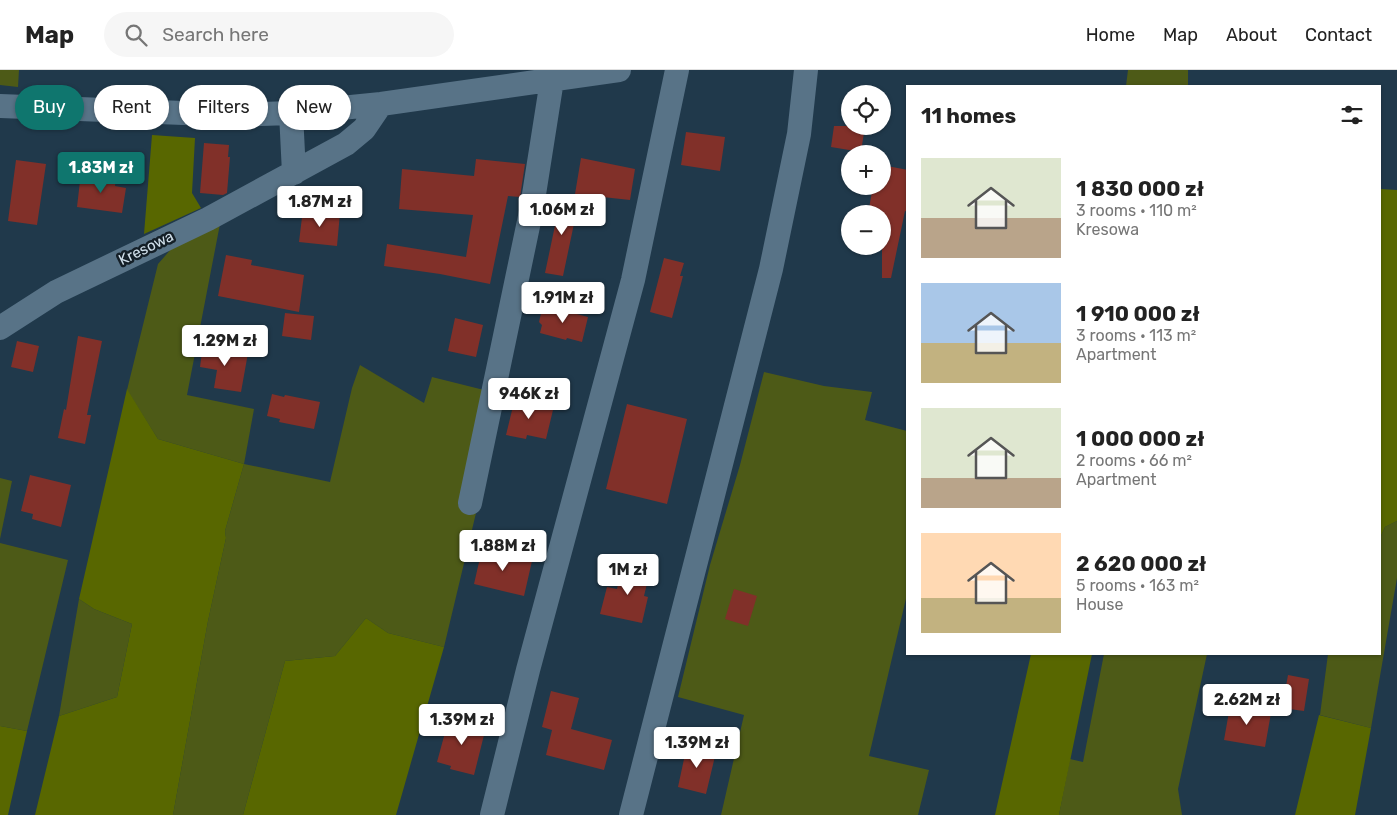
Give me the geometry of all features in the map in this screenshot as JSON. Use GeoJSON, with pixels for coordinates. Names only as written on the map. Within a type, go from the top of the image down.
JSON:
{"type":"FeatureCollection","features":[{"type":"Feature","properties":{"kind":"street"},"geometry":{"type":"LineString","coordinates":[[351,107],[619,70]]}},
{"type":"Feature","properties":{"kind":"street"},"geometry":{"type":"LineString","coordinates":[[492,815],[528,670],[633,280],[677,70]]}},
{"type":"Feature","properties":{"kind":"street"},"geometry":{"type":"LineString","coordinates":[[631,815],[771,269],[799,134],[806,70]]}},
{"type":"Feature","properties":{"kind":"street"},"geometry":{"type":"LineString","coordinates":[[470,503],[508,333],[532,207],[552,80]]}},
{"type":"Feature","properties":{"kind":"street","name":"Kresowa"},"geometry":{"type":"LineString","coordinates":[[0,328],[56,292],[208,218],[346,144],[364,129],[381,104]]}},
{"type":"Feature","properties":{"kind":"street"},"geometry":{"type":"LineString","coordinates":[[0,106],[236,115],[278,113]]}},
{"type":"Feature","properties":{"kind":"street"},"geometry":{"type":"LineString","coordinates":[[292,130],[294,173]]}},
{"type":"Feature","properties":{"kind":"green space"},"geometry":{"type":"Polygon","coordinates":[[[0,70],[19,70],[18,85],[15,87],[0,85],[0,70]]]}},
{"type":"Feature","properties":{"kind":"green space"},"geometry":{"type":"Polygon","coordinates":[[[1128,70],[1188,70],[1188,85],[1126,85],[1128,70]]]}},
{"type":"Feature","properties":{"kind":"green space"},"geometry":{"type":"Polygon","coordinates":[[[152,135],[195,138],[192,193],[201,208],[144,234],[152,135]]]}},
{"type":"Feature","properties":{"kind":"green space"},"geometry":{"type":"Polygon","coordinates":[[[1381,189],[1397,190],[1397,521],[1385,527],[1381,536],[1381,189]]]}},
{"type":"Feature","properties":{"kind":"green space"},"geometry":{"type":"Polygon","coordinates":[[[220,224],[187,395],[254,409],[244,464],[158,439],[127,390],[158,264],[172,248],[220,224]]]}},
{"type":"Feature","properties":{"kind":"green space"},"geometry":{"type":"Polygon","coordinates":[[[360,365],[424,403],[432,377],[484,390],[476,513],[444,647],[388,633],[366,618],[335,656],[285,661],[243,815],[173,815],[208,621],[226,538],[225,531],[244,464],[330,482],[352,388],[360,365]]]}},
{"type":"Feature","properties":{"kind":"green space"},"geometry":{"type":"Polygon","coordinates":[[[764,372],[824,386],[872,392],[865,420],[906,431],[906,599],[869,756],[929,770],[918,815],[721,815],[744,715],[678,697],[710,565],[740,465],[764,372]]]}},
{"type":"Feature","properties":{"kind":"green space"},"geometry":{"type":"Polygon","coordinates":[[[127,389],[158,439],[244,464],[225,531],[226,538],[208,621],[173,815],[35,815],[59,716],[117,697],[132,624],[94,609],[79,599],[127,389]]]}},
{"type":"Feature","properties":{"kind":"green space"},"geometry":{"type":"Polygon","coordinates":[[[0,478],[12,481],[0,539],[0,478]]]}},
{"type":"Feature","properties":{"kind":"green space"},"geometry":{"type":"Polygon","coordinates":[[[1397,521],[1397,578],[1371,728],[1320,715],[1328,655],[1381,655],[1381,536],[1385,527],[1397,521]]]}},
{"type":"Feature","properties":{"kind":"green space"},"geometry":{"type":"Polygon","coordinates":[[[0,543],[68,560],[27,731],[0,726],[0,543]]]}},
{"type":"Feature","properties":{"kind":"green space"},"geometry":{"type":"Polygon","coordinates":[[[79,599],[94,609],[132,624],[117,697],[59,716],[79,599]]]}},
{"type":"Feature","properties":{"kind":"green space"},"geometry":{"type":"Polygon","coordinates":[[[366,618],[388,633],[444,647],[396,815],[243,815],[285,661],[335,656],[366,618]]]}},
{"type":"Feature","properties":{"kind":"green space"},"geometry":{"type":"Polygon","coordinates":[[[1031,655],[1092,655],[1059,815],[995,815],[1031,655]]]}},
{"type":"Feature","properties":{"kind":"green space"},"geometry":{"type":"Polygon","coordinates":[[[1104,655],[1207,655],[1178,789],[1182,815],[1059,815],[1070,759],[1083,762],[1104,655]]]}},
{"type":"Feature","properties":{"kind":"green space"},"geometry":{"type":"Polygon","coordinates":[[[1319,715],[1371,728],[1355,815],[1295,815],[1319,715]]]}},
{"type":"Feature","properties":{"kind":"green space"},"geometry":{"type":"Polygon","coordinates":[[[0,726],[27,731],[8,815],[0,815],[0,726]]]}},
{"type":"Feature","properties":{"kind":"building"},"geometry":{"type":"Polygon","coordinates":[[[834,126],[841,126],[841,135],[864,135],[862,145],[841,145],[841,149],[831,147],[834,126]]]}},
{"type":"Feature","properties":{"kind":"building"},"geometry":{"type":"Polygon","coordinates":[[[686,132],[725,137],[720,171],[681,165],[686,132]]]}},
{"type":"Feature","properties":{"kind":"building"},"geometry":{"type":"Polygon","coordinates":[[[204,143],[229,145],[227,193],[223,195],[200,193],[204,143]]]}},
{"type":"Feature","properties":{"kind":"building"},"geometry":{"type":"Polygon","coordinates":[[[581,158],[635,169],[630,200],[575,194],[581,158]]]}},
{"type":"Feature","properties":{"kind":"building"},"geometry":{"type":"Polygon","coordinates":[[[476,159],[525,164],[520,197],[508,196],[490,284],[384,266],[387,244],[466,257],[473,215],[399,209],[402,169],[474,176],[476,159]]]}},
{"type":"Feature","properties":{"kind":"building"},"geometry":{"type":"Polygon","coordinates":[[[16,160],[46,164],[37,225],[8,221],[16,160]]]}},
{"type":"Feature","properties":{"kind":"building"},"geometry":{"type":"Polygon","coordinates":[[[891,167],[906,170],[906,211],[891,278],[882,278],[882,255],[891,255],[891,205],[870,205],[871,195],[891,195],[891,167]]]}},
{"type":"Feature","properties":{"kind":"building"},"geometry":{"type":"Polygon","coordinates":[[[89,173],[116,178],[115,186],[126,188],[122,213],[77,207],[80,181],[88,182],[89,173]]]}},
{"type":"Feature","properties":{"kind":"building"},"geometry":{"type":"Polygon","coordinates":[[[561,197],[579,200],[563,276],[545,273],[561,197]]]}},
{"type":"Feature","properties":{"kind":"building"},"geometry":{"type":"Polygon","coordinates":[[[303,209],[340,213],[337,246],[299,242],[303,209]]]}},
{"type":"Feature","properties":{"kind":"building"},"geometry":{"type":"Polygon","coordinates":[[[226,255],[252,260],[251,265],[304,275],[299,312],[218,296],[226,255]]]}},
{"type":"Feature","properties":{"kind":"building"},"geometry":{"type":"Polygon","coordinates":[[[664,258],[684,263],[680,276],[683,276],[672,318],[650,312],[664,258]]]}},
{"type":"Feature","properties":{"kind":"building"},"geometry":{"type":"Polygon","coordinates":[[[543,305],[588,317],[582,342],[540,333],[542,325],[539,322],[543,305]]]}},
{"type":"Feature","properties":{"kind":"building"},"geometry":{"type":"Polygon","coordinates":[[[285,313],[314,316],[311,340],[282,336],[285,313]]]}},
{"type":"Feature","properties":{"kind":"building"},"geometry":{"type":"Polygon","coordinates":[[[455,318],[483,325],[476,357],[448,351],[455,318]]]}},
{"type":"Feature","properties":{"kind":"building"},"geometry":{"type":"Polygon","coordinates":[[[78,336],[102,341],[87,415],[91,415],[85,444],[58,438],[64,409],[66,410],[78,336]]]}},
{"type":"Feature","properties":{"kind":"building"},"geometry":{"type":"Polygon","coordinates":[[[17,341],[39,346],[33,372],[11,367],[17,341]]]}},
{"type":"Feature","properties":{"kind":"building"},"geometry":{"type":"Polygon","coordinates":[[[203,345],[248,353],[241,392],[214,388],[217,370],[200,367],[203,345]]]}},
{"type":"Feature","properties":{"kind":"building"},"geometry":{"type":"Polygon","coordinates":[[[272,394],[320,402],[314,429],[279,422],[280,419],[267,416],[272,394]]]}},
{"type":"Feature","properties":{"kind":"building"},"geometry":{"type":"Polygon","coordinates":[[[515,398],[534,402],[533,405],[553,410],[546,439],[527,435],[526,439],[506,435],[515,398]]]}},
{"type":"Feature","properties":{"kind":"building"},"geometry":{"type":"Polygon","coordinates":[[[627,404],[687,419],[667,504],[606,489],[627,404]]]}},
{"type":"Feature","properties":{"kind":"building"},"geometry":{"type":"Polygon","coordinates":[[[30,475],[71,485],[61,527],[32,519],[33,514],[21,511],[30,475]]]}},
{"type":"Feature","properties":{"kind":"building"},"geometry":{"type":"Polygon","coordinates":[[[482,549],[532,561],[524,596],[474,584],[482,549]]]}},
{"type":"Feature","properties":{"kind":"building"},"geometry":{"type":"Polygon","coordinates":[[[623,565],[650,571],[644,596],[648,597],[642,623],[600,614],[607,587],[617,589],[623,565]]]}},
{"type":"Feature","properties":{"kind":"building"},"geometry":{"type":"Polygon","coordinates":[[[734,589],[757,596],[748,626],[725,619],[734,589]]]}},
{"type":"Feature","properties":{"kind":"building"},"geometry":{"type":"Polygon","coordinates":[[[1288,675],[1309,679],[1304,711],[1282,708],[1288,675]]]}},
{"type":"Feature","properties":{"kind":"building"},"geometry":{"type":"Polygon","coordinates":[[[551,691],[579,698],[571,729],[612,740],[604,770],[546,755],[552,730],[542,727],[551,691]]]}},
{"type":"Feature","properties":{"kind":"building"},"geometry":{"type":"Polygon","coordinates":[[[1230,706],[1271,713],[1265,747],[1224,740],[1230,706]]]}},
{"type":"Feature","properties":{"kind":"building"},"geometry":{"type":"Polygon","coordinates":[[[449,718],[486,727],[474,775],[450,769],[451,766],[437,762],[449,718]]]}},
{"type":"Feature","properties":{"kind":"building"},"geometry":{"type":"Polygon","coordinates":[[[687,745],[716,752],[706,794],[678,787],[687,745]]]}}]}
